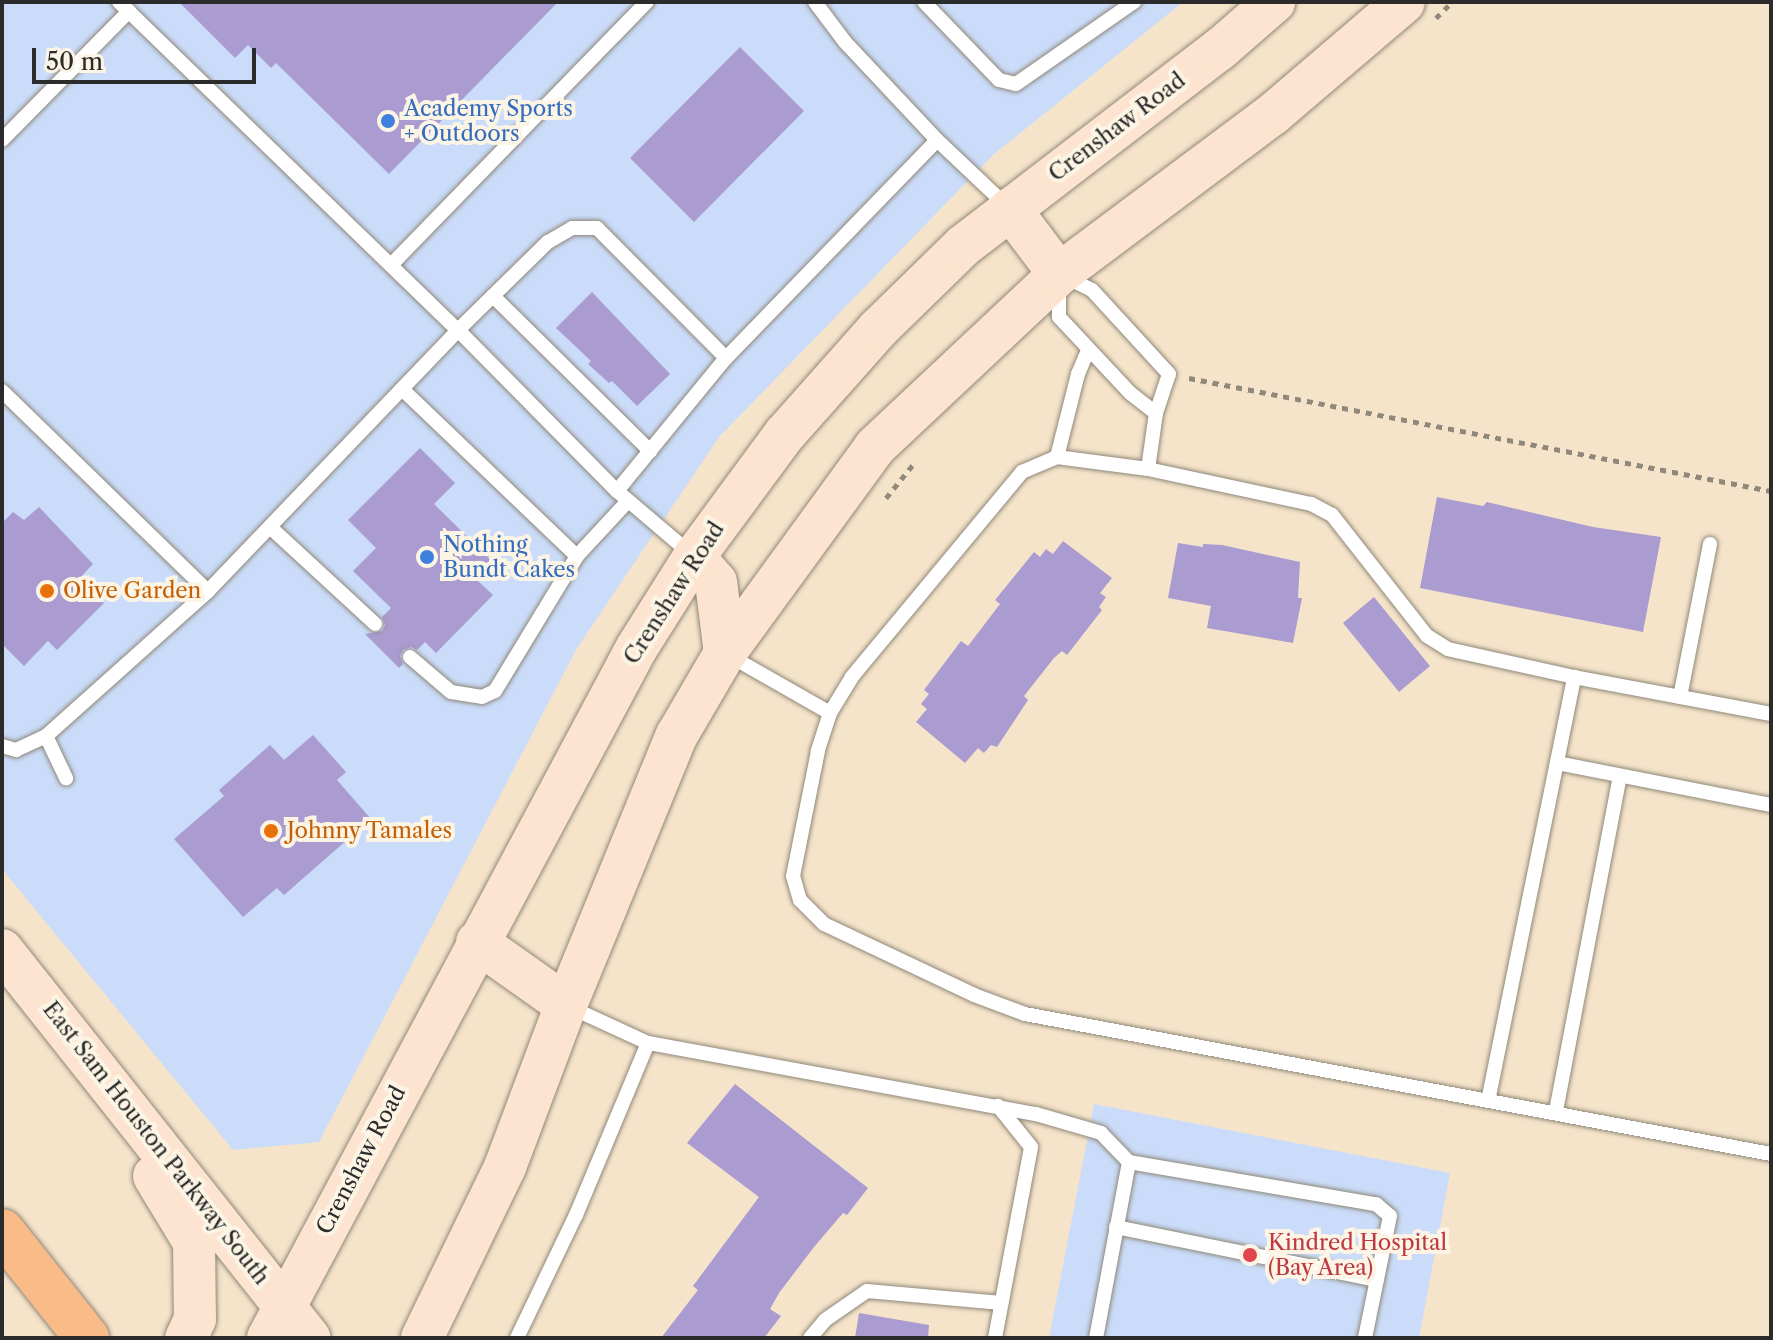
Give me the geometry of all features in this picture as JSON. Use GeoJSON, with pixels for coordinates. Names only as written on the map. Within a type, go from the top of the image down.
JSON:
{"type":"FeatureCollection","features":[{"type":"Feature","properties":{"kind":"highway"},"geometry":{"type":"LineString","coordinates":[[2,1231],[87,1338]]}},
{"type":"Feature","properties":{"kind":"main road","name":"Crenshaw Road"},"geometry":{"type":"LineString","coordinates":[[276,1321],[636,649],[694,557],[784,435],[879,328],[963,246],[1220,49],[1274,2]]}},
{"type":"Feature","properties":{"kind":"main road"},"geometry":{"type":"LineString","coordinates":[[422,1338],[505,1167],[566,1005],[677,735],[725,653],[875,447],[1059,274],[1273,114],[1404,2]]}},
{"type":"Feature","properties":{"kind":"main road"},"geometry":{"type":"LineString","coordinates":[[1010,209],[1059,274]]}},
{"type":"Feature","properties":{"kind":"main road"},"geometry":{"type":"LineString","coordinates":[[694,557],[716,582],[725,653]]}},
{"type":"Feature","properties":{"kind":"main road"},"geometry":{"type":"LineString","coordinates":[[477,942],[566,1005]]}},
{"type":"Feature","properties":{"kind":"main road","name":"East Sam Houston Parkway South"},"geometry":{"type":"LineString","coordinates":[[2,950],[67,1031],[276,1321],[309,1338]]}},
{"type":"Feature","properties":{"kind":"main road"},"geometry":{"type":"LineString","coordinates":[[67,1031],[194,1242],[195,1319],[186,1338]]}},
{"type":"Feature","properties":{"kind":"lane"},"geometry":{"type":"LineString","coordinates":[[391,265],[647,2]]}},
{"type":"Feature","properties":{"kind":"lane"},"geometry":{"type":"LineString","coordinates":[[815,2],[845,42],[937,140],[1010,209]]}},
{"type":"Feature","properties":{"kind":"lane"},"geometry":{"type":"LineString","coordinates":[[924,2],[999,80],[1016,84],[1134,2]]}},
{"type":"Feature","properties":{"kind":"lane"},"geometry":{"type":"LineString","coordinates":[[2,140],[124,7],[458,330],[623,496],[694,557]]}},
{"type":"Feature","properties":{"kind":"lane"},"geometry":{"type":"LineString","coordinates":[[410,657],[451,692],[482,697],[495,691],[577,556],[623,496],[650,451],[726,358],[937,140]]}},
{"type":"Feature","properties":{"kind":"lane"},"geometry":{"type":"LineString","coordinates":[[2,746],[16,750],[46,736],[208,591],[458,330],[548,242],[572,228],[597,228],[726,358]]}},
{"type":"Feature","properties":{"kind":"lane"},"geometry":{"type":"LineString","coordinates":[[1148,469],[1156,413],[1169,374],[1092,290],[1059,274],[1059,317],[1130,393],[1156,413]]}},
{"type":"Feature","properties":{"kind":"lane"},"geometry":{"type":"LineString","coordinates":[[493,296],[650,451]]}},
{"type":"Feature","properties":{"kind":"lane"},"geometry":{"type":"LineString","coordinates":[[1057,457],[1078,374],[1088,350]]}},
{"type":"Feature","properties":{"kind":"lane"},"geometry":{"type":"LineString","coordinates":[[402,389],[577,556]]}},
{"type":"Feature","properties":{"kind":"lane"},"geometry":{"type":"LineString","coordinates":[[2,391],[208,591]]}},
{"type":"Feature","properties":{"kind":"lane"},"geometry":{"type":"LineString","coordinates":[[1771,714],[1574,677],[1448,649],[1427,636],[1332,515],[1311,504],[1148,469],[1057,457],[1022,472],[852,677],[830,713],[818,751],[793,876],[800,900],[824,924],[974,995],[1025,1014],[1556,1111],[1771,1154]]}},
{"type":"Feature","properties":{"kind":"lane"},"geometry":{"type":"LineString","coordinates":[[270,527],[375,624]]}},
{"type":"Feature","properties":{"kind":"lane"},"geometry":{"type":"LineString","coordinates":[[1680,697],[1710,544]]}},
{"type":"Feature","properties":{"kind":"lane"},"geometry":{"type":"LineString","coordinates":[[725,653],[830,713]]}},
{"type":"Feature","properties":{"kind":"lane"},"geometry":{"type":"LineString","coordinates":[[1488,1101],[1574,677]]}},
{"type":"Feature","properties":{"kind":"lane"},"geometry":{"type":"LineString","coordinates":[[46,736],[66,778]]}},
{"type":"Feature","properties":{"kind":"lane"},"geometry":{"type":"LineString","coordinates":[[1557,763],[1771,805]]}},
{"type":"Feature","properties":{"kind":"lane"},"geometry":{"type":"LineString","coordinates":[[1556,1111],[1620,776]]}},
{"type":"Feature","properties":{"kind":"lane"},"geometry":{"type":"LineString","coordinates":[[566,1005],[648,1043],[1073,1122],[1101,1133],[1129,1162],[1376,1204],[1390,1216],[1365,1338]]}},
{"type":"Feature","properties":{"kind":"lane"},"geometry":{"type":"LineString","coordinates":[[517,1338],[576,1215],[648,1043]]}},
{"type":"Feature","properties":{"kind":"lane"},"geometry":{"type":"LineString","coordinates":[[995,1338],[1031,1147],[998,1106]]}},
{"type":"Feature","properties":{"kind":"lane"},"geometry":{"type":"LineString","coordinates":[[1096,1338],[1129,1162]]}},
{"type":"Feature","properties":{"kind":"lane"},"geometry":{"type":"LineString","coordinates":[[1116,1227],[1377,1280]]}},
{"type":"Feature","properties":{"kind":"lane"},"geometry":{"type":"LineString","coordinates":[[810,1338],[825,1320],[867,1291],[1001,1303]]}},
{"type":"Feature","properties":{"kind":"path"},"geometry":{"type":"LineString","coordinates":[[1169,374],[1771,491]]}},
{"type":"Feature","properties":{"kind":"path"},"geometry":{"type":"LineString","coordinates":[[883,502],[920,456]]}},
{"type":"Feature","properties":{"kind":"shaded area"},"geometry":{"type":"Polygon","coordinates":[[[2,2],[1183,2],[993,155],[719,437],[577,648],[319,1142],[233,1150],[2,869],[2,2]]]}},
{"type":"Feature","properties":{"kind":"shaded area","name":"Kindred Hospital (Bay Area)"},"geometry":{"type":"Polygon","coordinates":[[[1094,1104],[1450,1173],[1419,1338],[1049,1338],[1094,1104]]]}},
{"type":"Feature","properties":{"kind":"building","name":"Academy Sports + Outdoors"},"geometry":{"type":"Polygon","coordinates":[[[179,2],[558,2],[389,174],[276,63],[271,68],[248,45],[235,58],[179,2]]]}},
{"type":"Feature","properties":{"kind":"building"},"geometry":{"type":"Polygon","coordinates":[[[740,47],[804,111],[694,222],[630,158],[740,47]]]}},
{"type":"Feature","properties":{"kind":"building"},"geometry":{"type":"Polygon","coordinates":[[[592,292],[670,374],[637,406],[612,381],[609,383],[588,364],[591,361],[556,328],[592,292]]]}},
{"type":"Feature","properties":{"kind":"building","name":"Nothing Bundt Cakes"},"geometry":{"type":"Polygon","coordinates":[[[420,448],[455,483],[434,504],[495,564],[478,581],[493,595],[436,653],[425,642],[417,650],[411,647],[403,650],[400,656],[403,664],[399,668],[365,634],[382,631],[385,625],[382,617],[391,608],[353,571],[376,548],[348,520],[420,448]]]}},
{"type":"Feature","properties":{"kind":"building"},"geometry":{"type":"Polygon","coordinates":[[[1437,497],[1483,506],[1487,502],[1593,527],[1661,537],[1643,632],[1420,588],[1437,497]]]}},
{"type":"Feature","properties":{"kind":"building","name":"Olive Garden"},"geometry":{"type":"Polygon","coordinates":[[[39,507],[93,564],[79,579],[104,603],[57,650],[48,641],[24,666],[2,644],[2,523],[13,512],[24,520],[39,507]]]}},
{"type":"Feature","properties":{"kind":"building"},"geometry":{"type":"Polygon","coordinates":[[[1063,541],[1112,578],[1100,593],[1106,597],[1099,607],[1102,610],[1067,655],[1062,651],[1054,658],[1024,696],[1028,700],[997,747],[991,745],[984,753],[978,748],[965,763],[916,722],[927,709],[921,704],[929,694],[924,690],[961,641],[968,646],[1000,604],[995,600],[1034,552],[1040,557],[1046,549],[1053,554],[1063,541]]]}},
{"type":"Feature","properties":{"kind":"building"},"geometry":{"type":"Polygon","coordinates":[[[1178,543],[1203,547],[1203,544],[1222,545],[1300,562],[1298,598],[1302,598],[1293,643],[1207,628],[1211,606],[1168,598],[1178,543]]]}},
{"type":"Feature","properties":{"kind":"building"},"geometry":{"type":"Polygon","coordinates":[[[1374,597],[1430,666],[1399,692],[1343,623],[1374,597]]]}},
{"type":"Feature","properties":{"kind":"building","name":"Johnny Tamales"},"geometry":{"type":"Polygon","coordinates":[[[313,735],[346,772],[337,780],[371,819],[284,895],[277,888],[243,917],[174,839],[224,796],[219,790],[270,745],[284,760],[313,735]]]}},
{"type":"Feature","properties":{"kind":"building"},"geometry":{"type":"Polygon","coordinates":[[[735,1084],[868,1188],[847,1215],[843,1213],[814,1247],[779,1293],[770,1309],[781,1316],[764,1338],[661,1338],[698,1290],[693,1286],[759,1197],[687,1143],[735,1084]]]}},
{"type":"Feature","properties":{"kind":"building"},"geometry":{"type":"Polygon","coordinates":[[[859,1313],[929,1325],[928,1338],[855,1338],[859,1313]]]}},
{"type":"Feature","properties":{"kind":"place","name":"Academy Sports + Outdoors"},"geometry":{"type":"Point","coordinates":[388,121]}},
{"type":"Feature","properties":{"kind":"place","name":"Nothing Bundt Cakes"},"geometry":{"type":"Point","coordinates":[427,557]}},
{"type":"Feature","properties":{"kind":"place","name":"Olive Garden"},"geometry":{"type":"Point","coordinates":[47,591]}},
{"type":"Feature","properties":{"kind":"place","name":"Johnny Tamales"},"geometry":{"type":"Point","coordinates":[271,831]}},
{"type":"Feature","properties":{"kind":"place","name":"Kindred Hospital (Bay Area)"},"geometry":{"type":"Point","coordinates":[1250,1255]}}]}
